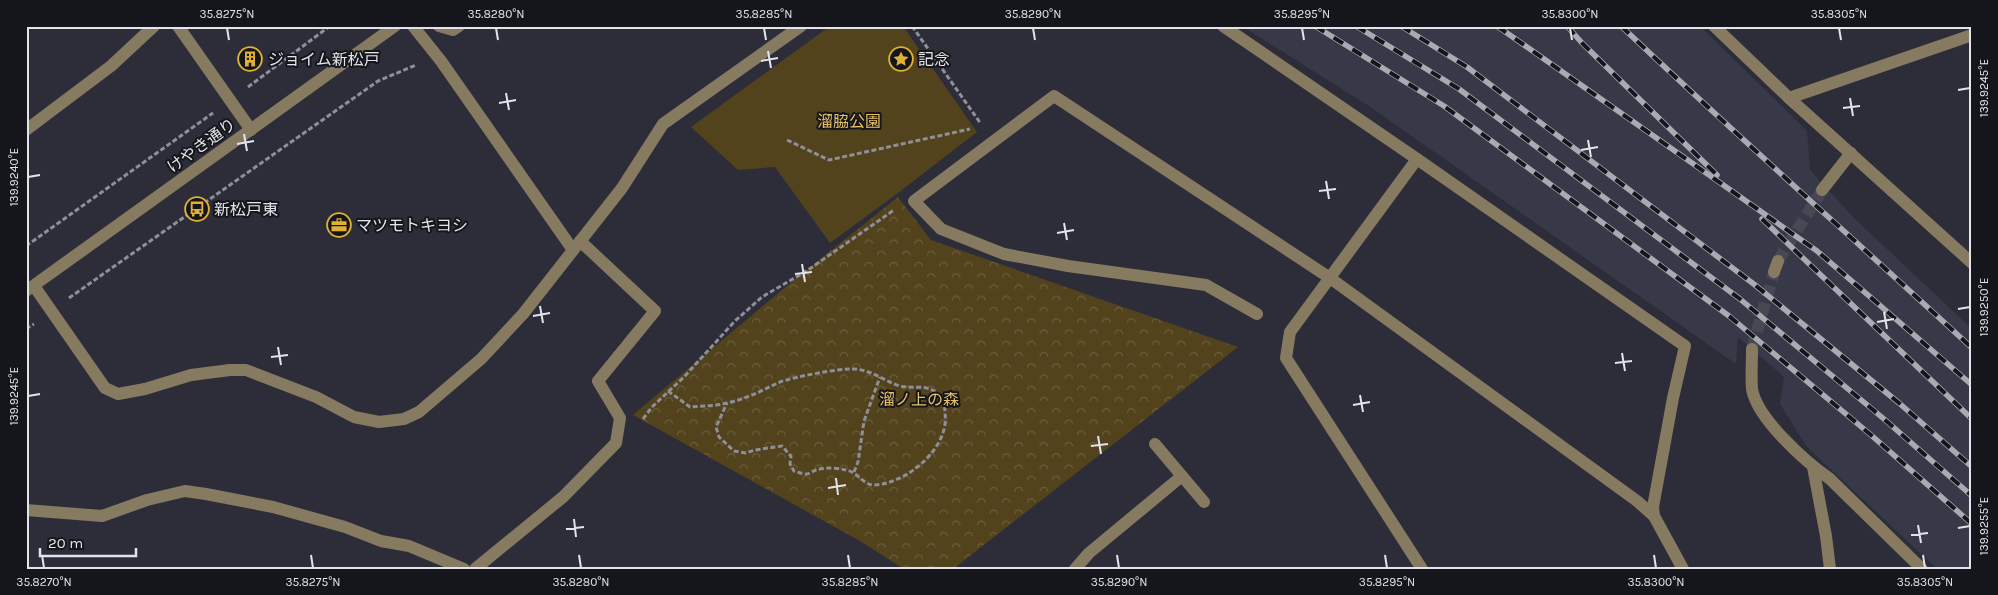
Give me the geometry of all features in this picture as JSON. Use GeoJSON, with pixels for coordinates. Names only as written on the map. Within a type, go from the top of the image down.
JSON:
{"type":"FeatureCollection","features":[{"type":"Feature","properties":{"kind":"street"},"geometry":{"type":"LineString","coordinates":[[26,130],[111,66],[154,26]]}},
{"type":"Feature","properties":{"kind":"street"},"geometry":{"type":"LineString","coordinates":[[178,26],[251,130]]}},
{"type":"Feature","properties":{"kind":"street","name":"けやき通り"},"geometry":{"type":"LineString","coordinates":[[30,288],[395,26]]}},
{"type":"Feature","properties":{"kind":"street"},"geometry":{"type":"LineString","coordinates":[[413,26],[441,61],[576,246],[654,311],[598,381],[620,418],[616,443],[563,497],[475,569]]}},
{"type":"Feature","properties":{"kind":"street"},"geometry":{"type":"LineString","coordinates":[[438,26],[453,30],[459,26]]}},
{"type":"Feature","properties":{"kind":"street"},"geometry":{"type":"LineString","coordinates":[[30,288],[51,310],[105,388],[118,394],[145,389],[191,375],[246,370],[316,397],[354,417],[379,422],[404,419],[419,412],[481,359],[523,314],[622,188],[662,124],[801,26]]}},
{"type":"Feature","properties":{"kind":"street"},"geometry":{"type":"LineString","coordinates":[[1223,26],[1685,346],[1672,398],[1653,506],[1654,516]]}},
{"type":"Feature","properties":{"kind":"street"},"geometry":{"type":"LineString","coordinates":[[1714,26],[1789,98],[1972,263]]}},
{"type":"Feature","properties":{"kind":"street"},"geometry":{"type":"LineString","coordinates":[[1789,98],[1972,35]]}},
{"type":"Feature","properties":{"kind":"street"},"geometry":{"type":"LineString","coordinates":[[1257,314],[1206,285],[1068,266],[1004,254],[942,229],[914,201],[1054,96],[1330,278],[1637,501],[1654,516],[1683,569]]}},
{"type":"Feature","properties":{"kind":"street"},"geometry":{"type":"LineString","coordinates":[[1822,190],[1851,153]]}},
{"type":"Feature","properties":{"kind":"street"},"geometry":{"type":"LineString","coordinates":[[1417,159],[1290,332],[1286,358],[1422,569]]}},
{"type":"Feature","properties":{"kind":"street"},"geometry":{"type":"LineString","coordinates":[[1752,350],[1752,390],[1770,424],[1813,467],[1830,479],[1922,569]]}},
{"type":"Feature","properties":{"kind":"street"},"geometry":{"type":"LineString","coordinates":[[1155,444],[1204,502]]}},
{"type":"Feature","properties":{"kind":"street"},"geometry":{"type":"LineString","coordinates":[[1813,467],[1830,569]]}},
{"type":"Feature","properties":{"kind":"street"},"geometry":{"type":"LineString","coordinates":[[1075,569],[1089,553],[1182,476]]}},
{"type":"Feature","properties":{"kind":"street"},"geometry":{"type":"LineString","coordinates":[[26,510],[102,516],[147,500],[185,491],[273,507],[345,527],[382,541],[409,546],[464,569]]}},
{"type":"Feature","properties":{"kind":"path"},"geometry":{"type":"LineString","coordinates":[[26,246],[330,26]]}},
{"type":"Feature","properties":{"kind":"path"},"geometry":{"type":"LineString","coordinates":[[912,26],[974,114]]}},
{"type":"Feature","properties":{"kind":"path"},"geometry":{"type":"LineString","coordinates":[[26,329],[378,81],[423,62],[441,61]]}},
{"type":"Feature","properties":{"kind":"path"},"geometry":{"type":"LineString","coordinates":[[786,140],[829,160],[983,126]]}},
{"type":"Feature","properties":{"kind":"path"},"geometry":{"type":"LineString","coordinates":[[616,443],[628,438],[652,407],[684,377],[735,321],[762,297],[808,270],[902,204],[914,201]]}},
{"type":"Feature","properties":{"kind":"path"},"geometry":{"type":"LineString","coordinates":[[668,391],[690,407],[727,403],[768,389],[782,382],[838,369],[856,369],[902,386],[930,388],[938,393],[944,404],[946,418],[945,427],[936,448],[918,468],[874,486],[863,481],[854,472],[829,468],[806,474],[794,471],[790,464],[791,456],[782,446],[746,453],[734,451],[718,437],[716,427],[727,403]]}},
{"type":"Feature","properties":{"kind":"path"},"geometry":{"type":"LineString","coordinates":[[854,472],[858,462],[864,421],[880,377]]}},
{"type":"Feature","properties":{"kind":"shaded area"},"geometry":{"type":"Polygon","coordinates":[[[1242,26],[1700,26],[1807,131],[1810,170],[1854,218],[1972,329],[1972,569],[1937,569],[1807,447],[1780,404],[1784,377],[1738,337],[1736,364],[1369,106],[1242,26]]]}},
{"type":"Feature","properties":{"kind":"green space","name":"溜脇公園"},"geometry":{"type":"Polygon","coordinates":[[[830,26],[903,26],[977,132],[830,243],[775,167],[738,170],[691,127],[830,26]]]}},
{"type":"Feature","properties":{"kind":"green space","name":"溜ノ上の森"},"geometry":{"type":"Polygon","coordinates":[[[898,197],[931,240],[1238,347],[953,569],[904,569],[860,541],[633,415],[783,289],[898,197]]]}},
{"type":"Feature","properties":{"kind":"tunnel"},"geometry":{"type":"LineString","coordinates":[[1778,261],[1822,190]]}},
{"type":"Feature","properties":{"kind":"tunnel"},"geometry":{"type":"LineString","coordinates":[[1752,349],[1774,272]]}},
{"type":"Feature","properties":{"kind":"railway"},"geometry":{"type":"LineString","coordinates":[[1315,26],[1444,106],[1729,316],[1871,435],[1972,524]]}},
{"type":"Feature","properties":{"kind":"railway"},"geometry":{"type":"LineString","coordinates":[[1356,26],[1459,89],[1740,299],[1884,419],[1972,496]]}},
{"type":"Feature","properties":{"kind":"railway"},"geometry":{"type":"LineString","coordinates":[[1401,26],[1467,67],[1755,285],[1899,403],[1972,467]]}},
{"type":"Feature","properties":{"kind":"railway"},"geometry":{"type":"LineString","coordinates":[[1497,26],[1817,251],[1972,385]]}},
{"type":"Feature","properties":{"kind":"railway"},"geometry":{"type":"LineString","coordinates":[[1567,26],[1717,175]]}},
{"type":"Feature","properties":{"kind":"railway"},"geometry":{"type":"LineString","coordinates":[[1621,26],[1972,348]]}},
{"type":"Feature","properties":{"kind":"railway"},"geometry":{"type":"LineString","coordinates":[[1762,219],[1972,419]]}},
{"type":"Feature","properties":{"kind":"place","name":"ジョイム新松戸"},"geometry":{"type":"Point","coordinates":[250,59]}},
{"type":"Feature","properties":{"kind":"place","name":"記念"},"geometry":{"type":"Point","coordinates":[901,59]}},
{"type":"Feature","properties":{"kind":"place","name":"新松戸東"},"geometry":{"type":"Point","coordinates":[197,209]}},
{"type":"Feature","properties":{"kind":"place","name":"マツモトキヨシ"},"geometry":{"type":"Point","coordinates":[339,225]}}]}
